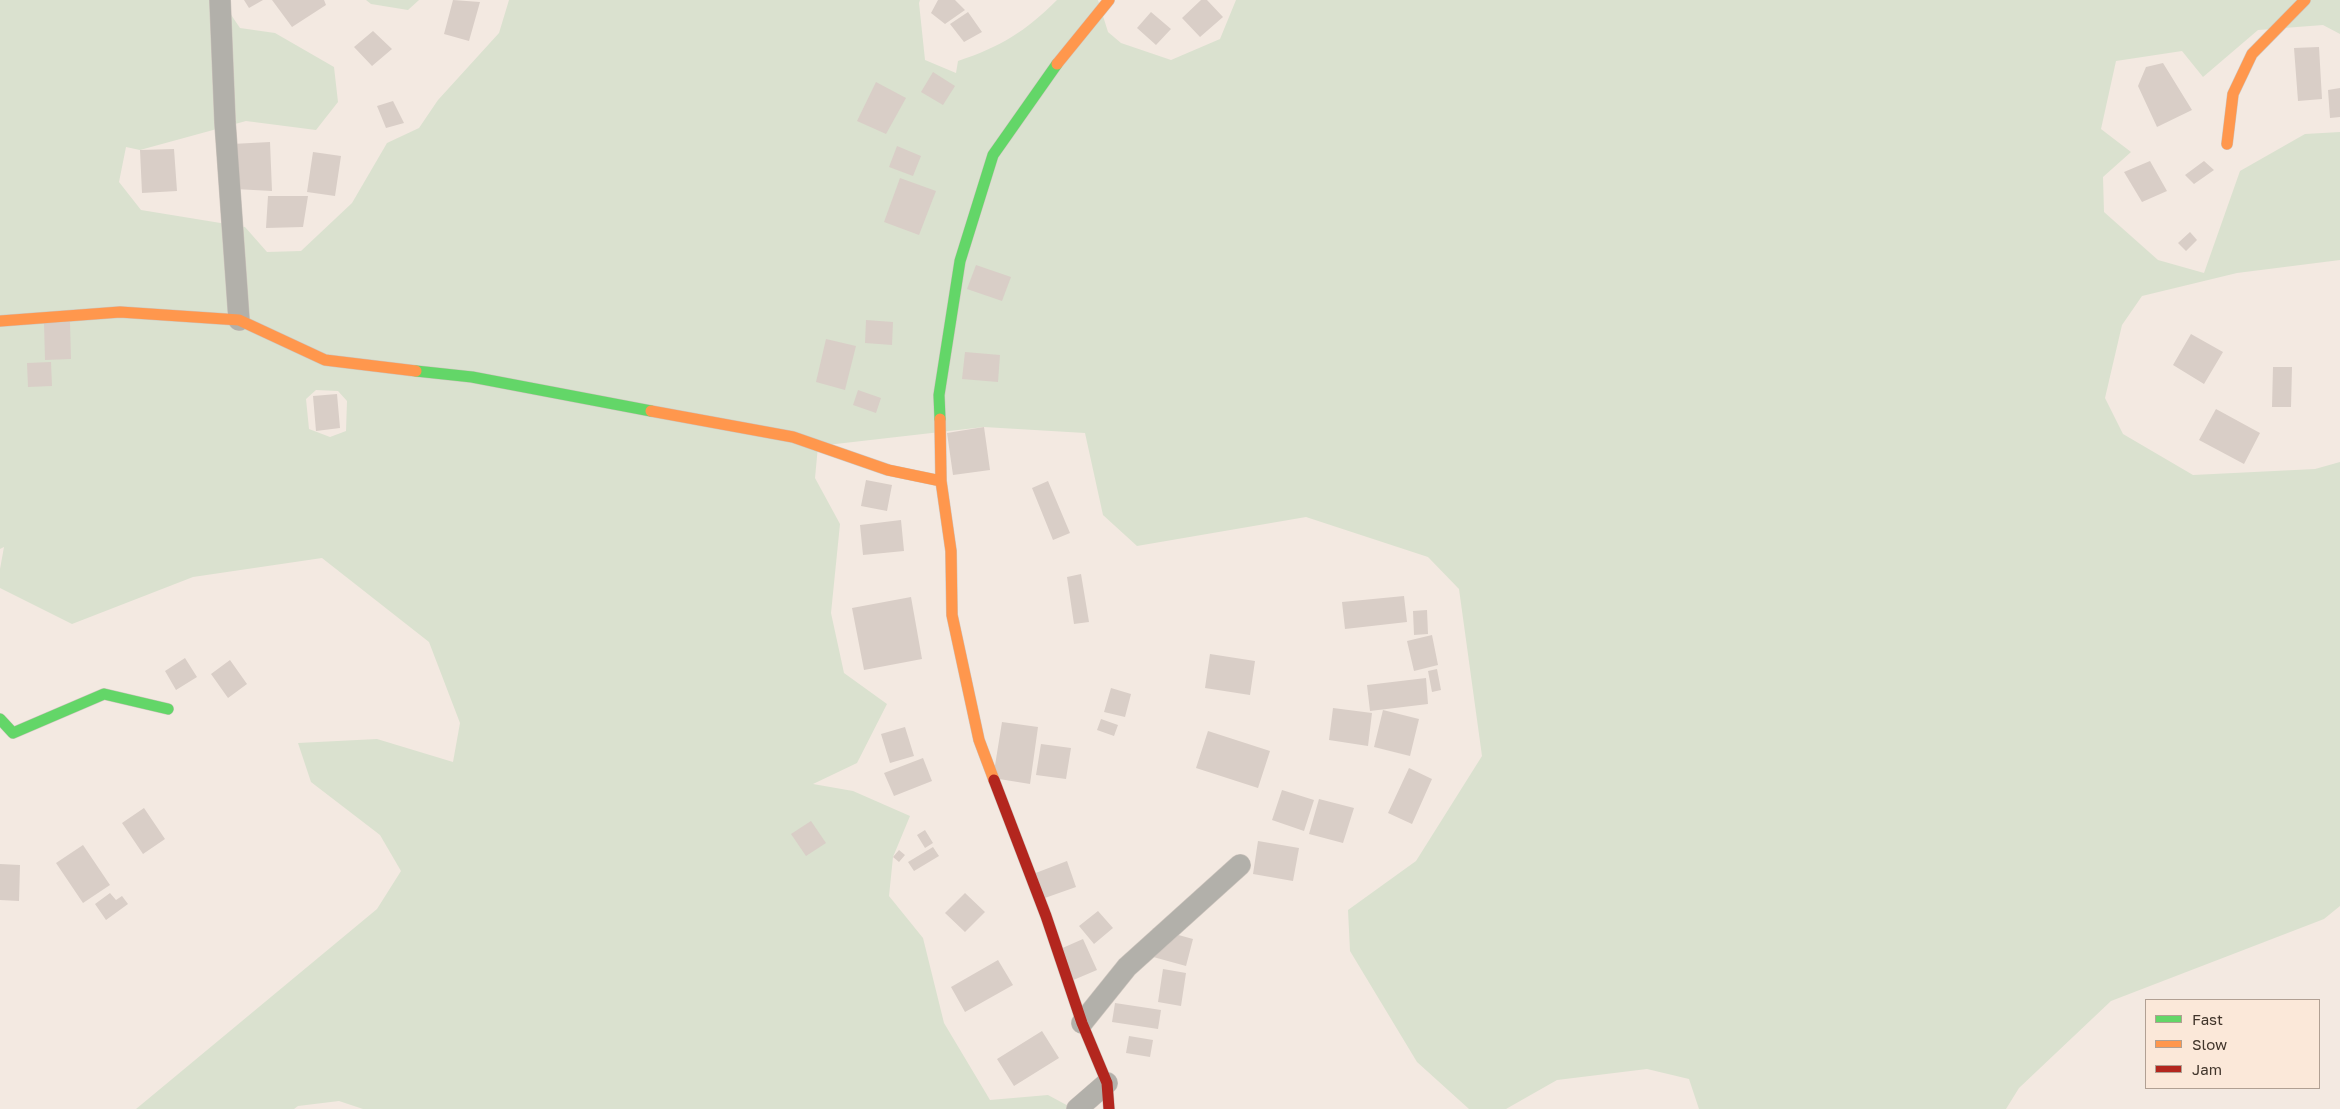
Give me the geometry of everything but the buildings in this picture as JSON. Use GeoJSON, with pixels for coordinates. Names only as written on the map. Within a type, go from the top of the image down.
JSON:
{"type":"FeatureCollection","features":[{"type":"Feature","properties":{"kind":"street"},"geometry":{"type":"LineString","coordinates":[[220,0],[225,122],[239,320]]}},
{"type":"Feature","properties":{"kind":"street"},"geometry":{"type":"LineString","coordinates":[[1109,0],[1053,68],[993,155],[960,261],[940,386],[941,480],[951,551],[952,615],[979,740],[1046,916],[1082,1023],[1108,1083],[1109,1109]]}},
{"type":"Feature","properties":{"kind":"street"},"geometry":{"type":"LineString","coordinates":[[2226,144],[2233,94],[2252,54],[2305,0]]}},
{"type":"Feature","properties":{"kind":"street"},"geometry":{"type":"LineString","coordinates":[[0,321],[120,312],[239,320],[325,360],[472,377],[793,437],[888,470],[941,480]]}},
{"type":"Feature","properties":{"kind":"street"},"geometry":{"type":"LineString","coordinates":[[0,719],[13,733],[104,694],[168,709]]}},
{"type":"Feature","properties":{"kind":"street"},"geometry":{"type":"LineString","coordinates":[[1082,1023],[1127,967],[1240,865]]}},
{"type":"Feature","properties":{"kind":"street"},"geometry":{"type":"LineString","coordinates":[[1078,1109],[1108,1083]]}},
{"type":"Feature","properties":{"kind":"green space"},"geometry":{"type":"Polygon","coordinates":[[[0,0],[221,0],[240,28],[275,33],[334,67],[338,102],[316,130],[246,121],[140,150],[126,147],[119,182],[141,210],[245,227],[267,252],[301,251],[352,203],[387,143],[419,128],[438,100],[499,33],[509,0],[920,0],[925,60],[956,73],[958,61],[987,50],[1023,30],[1057,0],[1098,0],[1108,32],[1121,43],[1171,60],[1220,39],[1236,0],[2340,0],[2340,34],[2323,25],[2258,30],[2203,77],[2182,51],[2116,61],[2101,129],[2131,152],[2103,177],[2104,212],[2158,260],[2204,273],[2240,171],[2305,134],[2340,132],[2340,260],[2237,273],[2142,296],[2122,325],[2105,398],[2123,434],[2193,475],[2315,469],[2340,462],[2340,906],[2324,919],[2111,1001],[2019,1088],[2006,1109],[1699,1109],[1689,1079],[1647,1069],[1557,1080],[1506,1109],[1469,1109],[1417,1062],[1350,951],[1348,910],[1416,861],[1482,756],[1459,589],[1428,557],[1306,517],[1137,546],[1103,515],[1085,433],[984,427],[818,446],[815,478],[840,524],[831,613],[844,673],[887,704],[857,763],[813,784],[853,791],[910,816],[893,857],[889,896],[923,938],[944,1023],[990,1100],[1048,1095],[1074,1109],[363,1109],[339,1101],[298,1106],[294,1109],[136,1109],[377,909],[401,871],[380,835],[311,782],[298,743],[377,739],[453,762],[460,723],[429,642],[322,558],[193,577],[72,624],[0,588],[0,569],[4,547],[0,549],[0,0]],[[316,390],[306,399],[309,429],[330,437],[346,431],[347,401],[338,391],[316,390]]]}},
{"type":"Feature","properties":{"kind":"green space"},"geometry":{"type":"Polygon","coordinates":[[[366,0],[419,0],[408,10],[371,4],[366,0]]]}},
{"type":"Feature","properties":{"kind":"traffic: fast"},"geometry":{"type":"LineString","coordinates":[[940,419],[939,395],[960,261],[993,155],[1057,64]]}},
{"type":"Feature","properties":{"kind":"traffic: fast"},"geometry":{"type":"LineString","coordinates":[[416,371],[472,377],[651,411]]}},
{"type":"Feature","properties":{"kind":"traffic: fast"},"geometry":{"type":"LineString","coordinates":[[0,719],[13,733],[104,694],[168,709]]}},
{"type":"Feature","properties":{"kind":"traffic: slow"},"geometry":{"type":"LineString","coordinates":[[1057,64],[1109,0]]}},
{"type":"Feature","properties":{"kind":"traffic: slow"},"geometry":{"type":"LineString","coordinates":[[2227,144],[2233,94],[2252,54],[2305,0]]}},
{"type":"Feature","properties":{"kind":"traffic: slow"},"geometry":{"type":"LineString","coordinates":[[0,321],[120,312],[239,320],[325,360],[416,371]]}},
{"type":"Feature","properties":{"kind":"traffic: slow"},"geometry":{"type":"LineString","coordinates":[[651,411],[793,437],[888,470],[941,481]]}},
{"type":"Feature","properties":{"kind":"traffic: slow"},"geometry":{"type":"LineString","coordinates":[[940,419],[941,481],[951,551],[952,615],[979,740],[994,780]]}},
{"type":"Feature","properties":{"kind":"traffic: jam"},"geometry":{"type":"LineString","coordinates":[[994,780],[1046,916],[1082,1023],[1107,1083],[1109,1109]]}}]}
